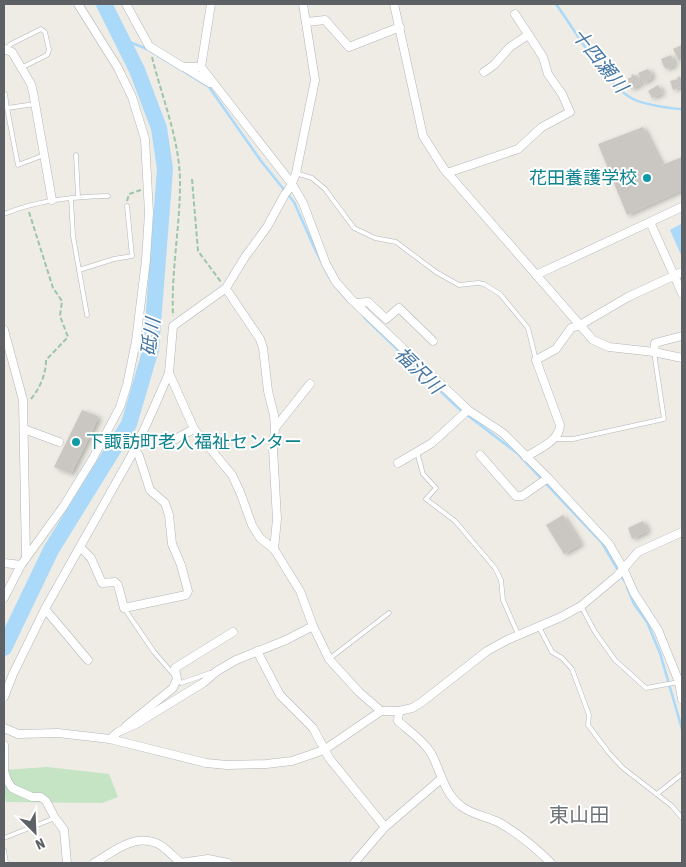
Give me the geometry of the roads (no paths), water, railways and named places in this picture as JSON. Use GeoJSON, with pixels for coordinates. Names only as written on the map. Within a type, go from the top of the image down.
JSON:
{"type":"FeatureCollection","features":[{"type":"Feature","properties":{"kind":"street"},"geometry":{"type":"LineString","coordinates":[[4,598],[20,565],[63,507],[92,460],[120,407],[127,385],[136,341],[146,260],[148,188],[145,139],[132,97],[118,68],[78,4]]}},
{"type":"Feature","properties":{"kind":"street"},"geometry":{"type":"LineString","coordinates":[[126,4],[149,46],[214,86]]}},
{"type":"Feature","properties":{"kind":"street"},"geometry":{"type":"LineString","coordinates":[[211,4],[201,67],[214,86],[229,101],[268,155],[289,190],[303,203],[326,264],[336,282],[468,410],[503,433],[609,544],[623,568],[634,593],[658,630],[679,682],[682,699]]}},
{"type":"Feature","properties":{"kind":"street"},"geometry":{"type":"LineString","coordinates":[[4,697],[13,674],[45,609],[135,449],[169,373],[173,326],[227,290],[245,256],[267,227],[289,190],[296,173],[315,80],[303,4]]}},
{"type":"Feature","properties":{"kind":"street"},"geometry":{"type":"LineString","coordinates":[[394,4],[423,136],[447,172],[593,340],[609,347],[654,352],[682,358]]}},
{"type":"Feature","properties":{"kind":"street"},"geometry":{"type":"LineString","coordinates":[[447,172],[518,149],[542,127],[570,112],[562,94],[548,74],[543,57],[515,14]]}},
{"type":"Feature","properties":{"kind":"street"},"geometry":{"type":"LineString","coordinates":[[306,22],[325,20],[349,47],[400,27]]}},
{"type":"Feature","properties":{"kind":"street"},"geometry":{"type":"LineString","coordinates":[[484,72],[494,65],[510,47],[528,35]]}},
{"type":"Feature","properties":{"kind":"street"},"geometry":{"type":"LineString","coordinates":[[5,49],[12,52],[31,84],[52,200]]}},
{"type":"Feature","properties":{"kind":"street"},"geometry":{"type":"LineString","coordinates":[[183,67],[201,67]]}},
{"type":"Feature","properties":{"kind":"street"},"geometry":{"type":"LineString","coordinates":[[536,275],[682,207]]}},
{"type":"Feature","properties":{"kind":"street"},"geometry":{"type":"LineString","coordinates":[[650,222],[682,293]]}},
{"type":"Feature","properties":{"kind":"street"},"geometry":{"type":"LineString","coordinates":[[526,457],[553,439],[560,431],[560,425],[536,360],[556,349],[571,328],[580,325],[628,297],[682,272]]}},
{"type":"Feature","properties":{"kind":"street"},"geometry":{"type":"LineString","coordinates":[[227,290],[260,339],[263,348],[275,428],[273,449],[277,519],[274,549]]}},
{"type":"Feature","properties":{"kind":"street"},"geometry":{"type":"LineString","coordinates":[[356,303],[368,302],[386,319],[398,308],[433,341]]}},
{"type":"Feature","properties":{"kind":"street"},"geometry":{"type":"LineString","coordinates":[[4,330],[5,341],[23,400],[26,558]]}},
{"type":"Feature","properties":{"kind":"street"},"geometry":{"type":"LineString","coordinates":[[654,352],[655,343],[682,336]]}},
{"type":"Feature","properties":{"kind":"street"},"geometry":{"type":"LineString","coordinates":[[169,373],[194,429],[232,475],[252,525],[260,538],[274,549],[300,591],[328,659],[359,692],[381,711]]}},
{"type":"Feature","properties":{"kind":"street"},"geometry":{"type":"LineString","coordinates":[[275,428],[310,384]]}},
{"type":"Feature","properties":{"kind":"street"},"geometry":{"type":"LineString","coordinates":[[398,463],[432,443],[468,410]]}},
{"type":"Feature","properties":{"kind":"street"},"geometry":{"type":"LineString","coordinates":[[24,429],[59,442]]}},
{"type":"Feature","properties":{"kind":"street"},"geometry":{"type":"LineString","coordinates":[[164,445],[194,429]]}},
{"type":"Feature","properties":{"kind":"street"},"geometry":{"type":"LineString","coordinates":[[80,547],[91,558],[102,583],[115,582],[118,584],[124,608],[186,595],[188,592],[181,565],[172,544],[169,515],[165,503],[150,490],[135,449]]}},
{"type":"Feature","properties":{"kind":"street"},"geometry":{"type":"LineString","coordinates":[[480,455],[516,496],[522,496],[548,478]]}},
{"type":"Feature","properties":{"kind":"street"},"geometry":{"type":"LineString","coordinates":[[4,728],[18,734],[58,733],[110,739],[177,757],[227,765],[292,761],[324,750],[381,711],[399,711],[412,708],[487,651],[518,634],[562,617],[581,606],[617,576],[638,552],[682,532]]}},
{"type":"Feature","properties":{"kind":"street"},"geometry":{"type":"LineString","coordinates":[[4,563],[20,565]]}},
{"type":"Feature","properties":{"kind":"street"},"geometry":{"type":"LineString","coordinates":[[45,609],[88,660]]}},
{"type":"Feature","properties":{"kind":"street"},"geometry":{"type":"LineString","coordinates":[[118,732],[150,716],[236,660],[286,640],[313,626]]}},
{"type":"Feature","properties":{"kind":"street"},"geometry":{"type":"LineString","coordinates":[[110,739],[174,688],[177,679],[175,668],[233,632]]}},
{"type":"Feature","properties":{"kind":"street"},"geometry":{"type":"LineString","coordinates":[[257,651],[280,695],[313,728],[324,750],[385,827]]}},
{"type":"Feature","properties":{"kind":"street"},"geometry":{"type":"LineString","coordinates":[[399,711],[398,721],[426,746],[432,755],[441,779],[454,799],[472,813],[499,823],[534,846],[551,863]]}},
{"type":"Feature","properties":{"kind":"street"},"geometry":{"type":"LineString","coordinates":[[4,745],[4,771],[7,780],[12,788],[32,797],[41,797],[46,801],[64,830],[67,863]]}},
{"type":"Feature","properties":{"kind":"street"},"geometry":{"type":"LineString","coordinates":[[354,863],[385,827],[441,779]]}},
{"type":"Feature","properties":{"kind":"street"},"geometry":{"type":"LineString","coordinates":[[94,863],[124,844],[141,840],[157,843],[180,863],[208,859],[228,863]]}},
{"type":"Feature","properties":{"kind":"lane"},"geometry":{"type":"LineString","coordinates":[[5,49],[40,29],[45,32],[49,50],[47,55],[21,68]]}},
{"type":"Feature","properties":{"kind":"lane"},"geometry":{"type":"LineString","coordinates":[[5,94],[6,108],[18,165],[44,155]]}},
{"type":"Feature","properties":{"kind":"lane"},"geometry":{"type":"LineString","coordinates":[[6,108],[35,104]]}},
{"type":"Feature","properties":{"kind":"lane"},"geometry":{"type":"LineString","coordinates":[[76,156],[78,197]]}},
{"type":"Feature","properties":{"kind":"lane"},"geometry":{"type":"LineString","coordinates":[[296,173],[312,178],[325,189],[354,228],[375,238],[396,242],[436,272],[459,285],[484,284],[500,294],[528,328],[536,360]]}},
{"type":"Feature","properties":{"kind":"lane"},"geometry":{"type":"LineString","coordinates":[[4,214],[27,204],[78,197],[108,196]]}},
{"type":"Feature","properties":{"kind":"lane"},"geometry":{"type":"LineString","coordinates":[[71,198],[73,236],[87,315]]}},
{"type":"Feature","properties":{"kind":"lane"},"geometry":{"type":"LineString","coordinates":[[79,270],[114,258],[132,256],[127,206]]}},
{"type":"Feature","properties":{"kind":"lane"},"geometry":{"type":"LineString","coordinates":[[553,439],[573,439],[664,419],[654,352]]}},
{"type":"Feature","properties":{"kind":"lane"},"geometry":{"type":"LineString","coordinates":[[417,452],[423,474],[436,488],[426,499],[455,521],[496,568],[503,600],[518,634]]}},
{"type":"Feature","properties":{"kind":"lane"},"geometry":{"type":"LineString","coordinates":[[581,606],[595,632],[614,660],[646,688],[679,682]]}},
{"type":"Feature","properties":{"kind":"lane"},"geometry":{"type":"LineString","coordinates":[[124,608],[154,652],[181,683],[217,671]]}},
{"type":"Feature","properties":{"kind":"lane"},"geometry":{"type":"LineString","coordinates":[[328,659],[389,613]]}},
{"type":"Feature","properties":{"kind":"lane"},"geometry":{"type":"LineString","coordinates":[[538,626],[552,652],[562,658],[572,669],[588,715],[588,725],[596,737],[623,768],[657,794],[682,818]]}},
{"type":"Feature","properties":{"kind":"lane"},"geometry":{"type":"LineString","coordinates":[[657,794],[682,774]]}},
{"type":"Feature","properties":{"kind":"lane"},"geometry":{"type":"LineString","coordinates":[[4,838],[55,818]]}},
{"type":"Feature","properties":{"kind":"lane"},"geometry":{"type":"LineString","coordinates":[[4,850],[6,863]]}},
{"type":"Feature","properties":{"kind":"water"},"geometry":{"type":"Polygon","coordinates":[[[681,224],[682,227],[682,257],[670,230],[681,224]]]}},
{"type":"Feature","properties":{"kind":"waterway","name":"砥川"},"geometry":{"type":"LineString","coordinates":[[4,648],[51,550],[129,424],[151,349],[165,169],[159,128],[137,70],[104,4]]}},
{"type":"Feature","properties":{"kind":"waterway","name":"十四瀬川"},"geometry":{"type":"LineString","coordinates":[[556,4],[591,56],[622,92],[643,103],[682,109]]}},
{"type":"Feature","properties":{"kind":"waterway","name":"福沢川"},"geometry":{"type":"LineString","coordinates":[[122,39],[147,49],[209,87],[261,161],[294,202],[329,277]]}},
{"type":"Feature","properties":{"kind":"waterway","name":"福沢川"},"geometry":{"type":"LineString","coordinates":[[335,286],[348,301]]}},
{"type":"Feature","properties":{"kind":"waterway","name":"福沢川"},"geometry":{"type":"LineString","coordinates":[[364,317],[458,408],[517,453],[602,543],[625,582]]}},
{"type":"Feature","properties":{"kind":"waterway","name":"福沢川"},"geometry":{"type":"LineString","coordinates":[[627,587],[634,604],[647,622],[660,653],[682,729]]}},
{"type":"Feature","properties":{"kind":"place","name":"花田養護学校"},"geometry":{"type":"Point","coordinates":[647,178]}},
{"type":"Feature","properties":{"kind":"place","name":"下諏訪町老人福祉センター"},"geometry":{"type":"Point","coordinates":[76,442]}},
{"type":"Feature","properties":{"kind":"district","name":"東山田"},"geometry":{"type":"Point","coordinates":[579,815]}}]}
